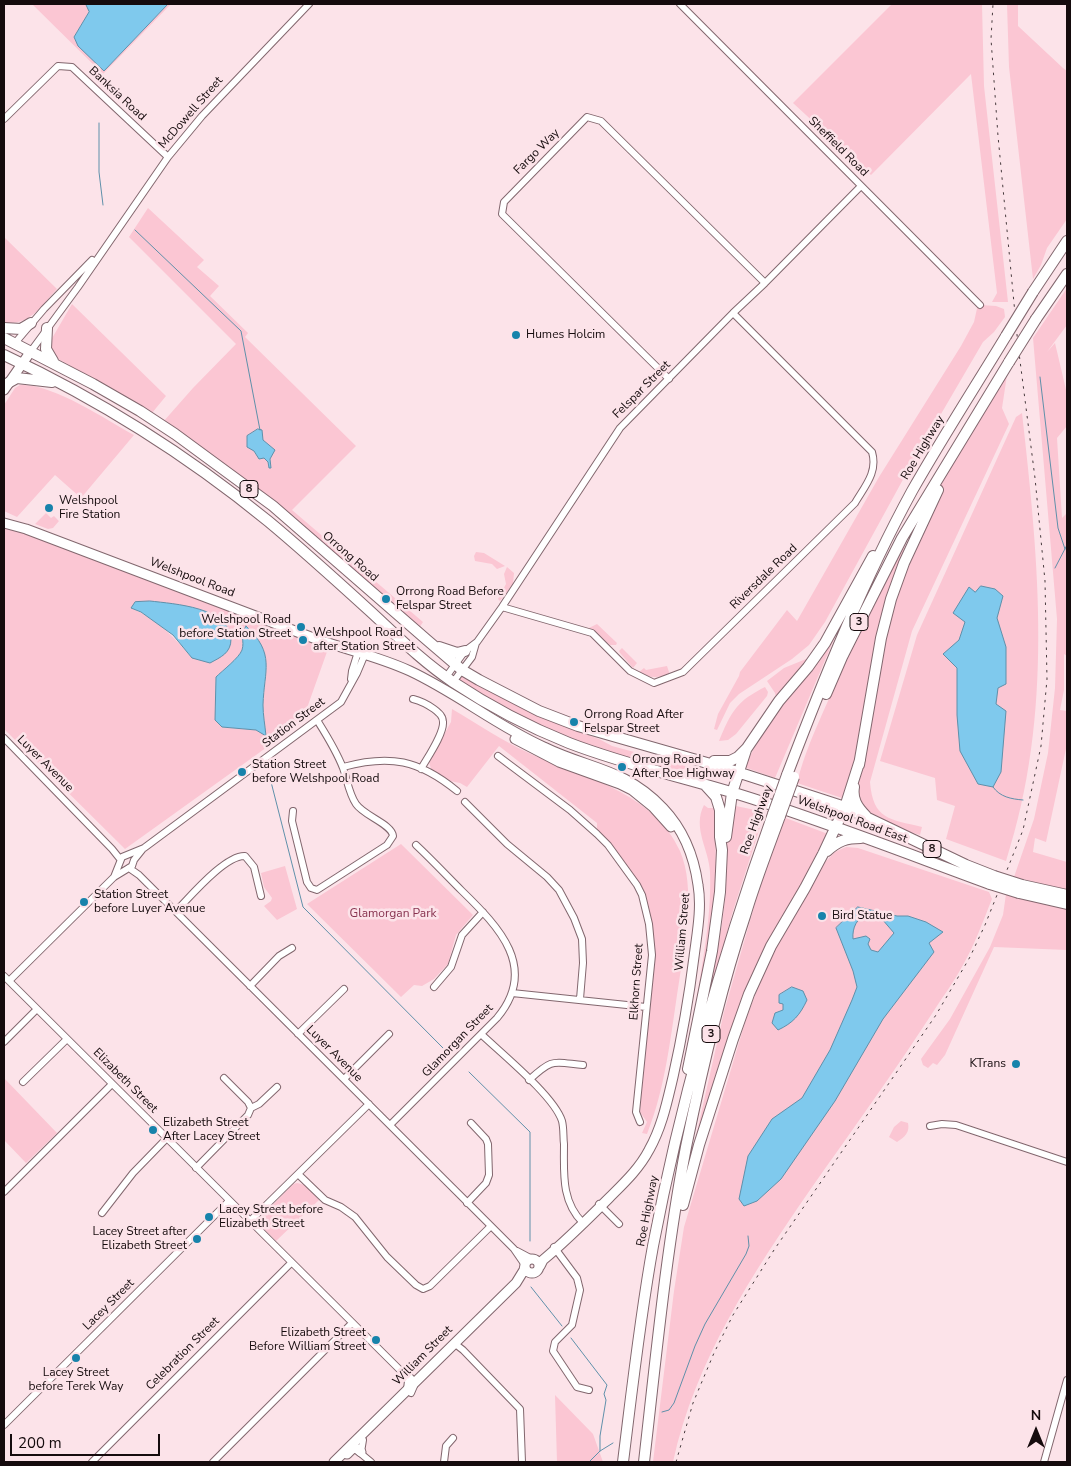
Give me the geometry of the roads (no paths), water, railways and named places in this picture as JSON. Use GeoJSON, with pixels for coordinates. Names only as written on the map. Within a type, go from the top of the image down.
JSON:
{"type":"FeatureCollection","features":[{"type":"Feature","properties":{"kind":"highway","name":"Roe Highway"},"geometry":{"type":"LineString","coordinates":[[790,776],[837,648],[912,492],[1033,292],[1067,241]]}},
{"type":"Feature","properties":{"kind":"highway","name":"Roe Highway"},"geometry":{"type":"LineString","coordinates":[[623,1462],[635,1362],[653,1247],[675,1144],[722,964],[745,890],[774,811],[851,639],[902,538],[1009,362],[1067,274]]}},
{"type":"Feature","properties":{"kind":"highway"},"geometry":{"type":"LineString","coordinates":[[4,328],[21,329],[31,323]]}},
{"type":"Feature","properties":{"kind":"highway"},"geometry":{"type":"LineString","coordinates":[[47,328],[46,349],[53,362]]}},
{"type":"Feature","properties":{"kind":"highway","name":"Orrong Road"},"geometry":{"type":"LineString","coordinates":[[4,338],[53,362],[140,411],[175,434],[265,500],[459,667],[539,711],[578,726],[781,786]]}},
{"type":"Feature","properties":{"kind":"highway","name":"8"},"geometry":{"type":"LineString","coordinates":[[4,356],[61,383],[98,404],[158,441],[232,494],[317,563],[402,640],[450,680],[531,726],[570,743],[732,793],[774,811]]}},
{"type":"Feature","properties":{"kind":"highway"},"geometry":{"type":"LineString","coordinates":[[6,386],[17,378],[61,383]]}},
{"type":"Feature","properties":{"kind":"highway"},"geometry":{"type":"LineString","coordinates":[[870,820],[860,810],[854,799],[854,786],[881,638],[891,598],[904,563],[957,448]]}},
{"type":"Feature","properties":{"kind":"highway"},"geometry":{"type":"LineString","coordinates":[[700,761],[726,762],[738,757],[747,748],[779,701],[808,667],[825,643],[864,571],[912,492]]}},
{"type":"Feature","properties":{"kind":"highway"},"geometry":{"type":"LineString","coordinates":[[427,640],[449,651],[457,653],[465,651]]}},
{"type":"Feature","properties":{"kind":"highway"},"geometry":{"type":"LineString","coordinates":[[722,850],[726,838],[732,793],[747,748]]}},
{"type":"Feature","properties":{"kind":"highway"},"geometry":{"type":"LineString","coordinates":[[668,1259],[699,1144],[732,1039],[749,994],[771,946],[823,854],[845,807],[860,760]]}},
{"type":"Feature","properties":{"kind":"highway"},"geometry":{"type":"LineString","coordinates":[[675,1144],[697,1021],[712,951],[720,892],[722,850],[719,802],[706,785]]}},
{"type":"Feature","properties":{"kind":"highway","name":"Welshpool Road East"},"geometry":{"type":"LineString","coordinates":[[781,786],[845,807],[966,865],[992,880]]}},
{"type":"Feature","properties":{"kind":"highway","name":"Roe Highway"},"geometry":{"type":"LineString","coordinates":[[644,1462],[668,1259],[686,1149],[709,1044],[774,811]]}},
{"type":"Feature","properties":{"kind":"highway","name":"Welshpool Road East"},"geometry":{"type":"LineString","coordinates":[[774,811],[836,826],[1067,904]]}},
{"type":"Feature","properties":{"kind":"highway"},"geometry":{"type":"LineString","coordinates":[[823,854],[838,841],[848,838],[867,838]]}},
{"type":"Feature","properties":{"kind":"highway","name":"Welshpool Road East"},"geometry":{"type":"LineString","coordinates":[[1020,889],[1067,894]]}},
{"type":"Feature","properties":{"kind":"main road","name":"McDowell Street"},"geometry":{"type":"LineString","coordinates":[[4,356],[16,343]]}},
{"type":"Feature","properties":{"kind":"main road","name":"McDowell Street"},"geometry":{"type":"LineString","coordinates":[[6,386],[31,350]]}},
{"type":"Feature","properties":{"kind":"main road","name":"Welshpool Road"},"geometry":{"type":"LineString","coordinates":[[4,516],[26,528],[361,655]]}},
{"type":"Feature","properties":{"kind":"main road","name":"Welshpool Road"},"geometry":{"type":"LineString","coordinates":[[4,523],[26,528]]}},
{"type":"Feature","properties":{"kind":"main road","name":"William Street"},"geometry":{"type":"LineString","coordinates":[[336,1462],[411,1385],[456,1345],[516,1283],[524,1270],[540,1257],[553,1250],[636,1170],[650,1149],[664,1115],[680,1048],[691,980],[700,902],[696,870],[685,838],[664,809],[634,783],[610,771],[544,748],[511,731],[411,672],[361,655]]}},
{"type":"Feature","properties":{"kind":"main road","name":"William Street"},"geometry":{"type":"LineString","coordinates":[[411,1385],[441,1364],[456,1345]]}},
{"type":"Feature","properties":{"kind":"main road","name":"William Street"},"geometry":{"type":"LineString","coordinates":[[342,1462],[355,1452],[360,1439]]}},
{"type":"Feature","properties":{"kind":"main road","name":"William Street"},"geometry":{"type":"LineString","coordinates":[[336,1462],[350,1451],[355,1452]]}},
{"type":"Feature","properties":{"kind":"street","name":"McDowell Street"},"geometry":{"type":"LineString","coordinates":[[31,350],[78,287],[168,157],[202,116],[309,4]]}},
{"type":"Feature","properties":{"kind":"street","name":"Sheffield Road"},"geometry":{"type":"LineString","coordinates":[[680,4],[980,306]]}},
{"type":"Feature","properties":{"kind":"street","name":"Banksia Road"},"geometry":{"type":"LineString","coordinates":[[4,118],[58,66],[72,67],[168,157]]}},
{"type":"Feature","properties":{"kind":"street","name":"Fargo Way"},"geometry":{"type":"LineString","coordinates":[[669,379],[502,214],[504,202],[588,117],[602,121],[765,283]]}},
{"type":"Feature","properties":{"kind":"street","name":"Felspar Street"},"geometry":{"type":"LineString","coordinates":[[450,680],[459,667],[465,651],[476,642],[502,607],[620,428],[732,313],[765,283],[861,186]]}},
{"type":"Feature","properties":{"kind":"street","name":"McDowell Street"},"geometry":{"type":"LineString","coordinates":[[16,343],[31,323],[104,248]]}},
{"type":"Feature","properties":{"kind":"street","name":"Riversdale Road"},"geometry":{"type":"LineString","coordinates":[[502,607],[592,634],[630,671],[654,683],[682,672],[855,503],[874,470],[872,452],[732,313]]}},
{"type":"Feature","properties":{"kind":"street","name":"Felspar Street"},"geometry":{"type":"LineString","coordinates":[[459,667],[472,656],[476,642]]}},
{"type":"Feature","properties":{"kind":"street","name":"Station Street"},"geometry":{"type":"LineString","coordinates":[[6,978],[114,877],[127,862],[341,702],[361,655]]}},
{"type":"Feature","properties":{"kind":"street"},"geometry":{"type":"LineString","coordinates":[[413,700],[424,702],[439,713],[443,722],[441,732],[421,768]]}},
{"type":"Feature","properties":{"kind":"street"},"geometry":{"type":"LineString","coordinates":[[317,720],[332,742],[343,767],[354,802],[362,812],[390,828],[394,836]]}},
{"type":"Feature","properties":{"kind":"street","name":"Luyer Avenue"},"geometry":{"type":"LineString","coordinates":[[4,738],[112,849],[467,1203],[531,1264]]}},
{"type":"Feature","properties":{"kind":"street","name":"Elkhorn Street"},"geometry":{"type":"LineString","coordinates":[[498,756],[570,810],[608,845],[637,886],[644,904],[652,944],[652,954],[636,1112],[640,1122]]}},
{"type":"Feature","properties":{"kind":"street"},"geometry":{"type":"LineString","coordinates":[[343,767],[378,760],[399,761],[421,768],[457,791]]}},
{"type":"Feature","properties":{"kind":"street"},"geometry":{"type":"LineString","coordinates":[[465,802],[507,844],[547,877],[559,890],[574,918],[582,939],[583,963],[580,999]]}},
{"type":"Feature","properties":{"kind":"street"},"geometry":{"type":"LineString","coordinates":[[293,811],[292,821],[307,882],[311,888],[317,890],[387,845],[394,836],[402,835]]}},
{"type":"Feature","properties":{"kind":"street","name":"Glamorgan Street"},"geometry":{"type":"LineString","coordinates":[[390,1125],[504,1009],[512,993],[514,972],[509,947],[503,936],[483,912],[416,845]]}},
{"type":"Feature","properties":{"kind":"street"},"geometry":{"type":"LineString","coordinates":[[176,911],[222,867],[240,856],[246,856],[251,861],[261,896]]}},
{"type":"Feature","properties":{"kind":"street"},"geometry":{"type":"LineString","coordinates":[[434,987],[451,967],[462,935],[483,912]]}},
{"type":"Feature","properties":{"kind":"street"},"geometry":{"type":"LineString","coordinates":[[250,986],[279,956],[292,948]]}},
{"type":"Feature","properties":{"kind":"street","name":"Elizabeth Street"},"geometry":{"type":"LineString","coordinates":[[6,978],[401,1371],[411,1385]]}},
{"type":"Feature","properties":{"kind":"street"},"geometry":{"type":"LineString","coordinates":[[298,1034],[344,988]]}},
{"type":"Feature","properties":{"kind":"street"},"geometry":{"type":"LineString","coordinates":[[512,993],[646,1007]]}},
{"type":"Feature","properties":{"kind":"street"},"geometry":{"type":"LineString","coordinates":[[4,1042],[37,1009]]}},
{"type":"Feature","properties":{"kind":"street"},"geometry":{"type":"LineString","coordinates":[[344,1079],[389,1034]]}},
{"type":"Feature","properties":{"kind":"street"},"geometry":{"type":"LineString","coordinates":[[481,1034],[550,1101],[562,1121],[565,1188],[567,1197],[584,1220]]}},
{"type":"Feature","properties":{"kind":"street"},"geometry":{"type":"LineString","coordinates":[[23,1082],[67,1039]]}},
{"type":"Feature","properties":{"kind":"street"},"geometry":{"type":"LineString","coordinates":[[530,1080],[549,1063],[583,1065]]}},
{"type":"Feature","properties":{"kind":"street"},"geometry":{"type":"LineString","coordinates":[[224,1078],[248,1102],[251,1108]]}},
{"type":"Feature","properties":{"kind":"street"},"geometry":{"type":"LineString","coordinates":[[4,1192],[112,1084]]}},
{"type":"Feature","properties":{"kind":"street"},"geometry":{"type":"LineString","coordinates":[[196,1168],[248,1115],[251,1108],[259,1104],[277,1087]]}},
{"type":"Feature","properties":{"kind":"street"},"geometry":{"type":"LineString","coordinates":[[250,1221],[369,1104]]}},
{"type":"Feature","properties":{"kind":"street"},"geometry":{"type":"LineString","coordinates":[[467,1203],[486,1183],[490,1175],[488,1144],[486,1139],[471,1123]]}},
{"type":"Feature","properties":{"kind":"street"},"geometry":{"type":"LineString","coordinates":[[930,1126],[942,1124],[956,1125],[1067,1162]]}},
{"type":"Feature","properties":{"kind":"street"},"geometry":{"type":"LineString","coordinates":[[102,1212],[124,1183],[167,1138]]}},
{"type":"Feature","properties":{"kind":"street"},"geometry":{"type":"LineString","coordinates":[[298,1174],[325,1200],[355,1217],[387,1257],[416,1286],[423,1289],[430,1286],[491,1226]]}},
{"type":"Feature","properties":{"kind":"street","name":"Lacey Street"},"geometry":{"type":"LineString","coordinates":[[4,1425],[229,1201]]}},
{"type":"Feature","properties":{"kind":"street"},"geometry":{"type":"LineString","coordinates":[[600,1204],[619,1224]]}},
{"type":"Feature","properties":{"kind":"street"},"geometry":{"type":"LineString","coordinates":[[553,1250],[569,1267],[579,1284],[579,1296],[572,1325],[555,1342],[553,1351],[577,1387],[589,1390]]}},
{"type":"Feature","properties":{"kind":"street","name":"Celebration Street"},"geometry":{"type":"LineString","coordinates":[[92,1462],[291,1263]]}},
{"type":"Feature","properties":{"kind":"street"},"geometry":{"type":"LineString","coordinates":[[213,1462],[352,1323]]}},
{"type":"Feature","properties":{"kind":"street"},"geometry":{"type":"LineString","coordinates":[[456,1345],[520,1409],[522,1462]]}},
{"type":"Feature","properties":{"kind":"street"},"geometry":{"type":"LineString","coordinates":[[1044,1462],[1067,1380]]}},
{"type":"Feature","properties":{"kind":"street"},"geometry":{"type":"LineString","coordinates":[[444,1462],[446,1446],[453,1438]]}},
{"type":"Feature","properties":{"kind":"street"},"geometry":{"type":"LineString","coordinates":[[355,1452],[371,1462]]}},
{"type":"Feature","properties":{"kind":"water"},"geometry":{"type":"Polygon","coordinates":[[[86,4],[168,4],[104,71],[78,46],[74,37],[89,12],[86,4]]]}},
{"type":"Feature","properties":{"kind":"water"},"geometry":{"type":"Polygon","coordinates":[[[258,429],[262,430],[263,440],[275,450],[270,459],[271,468],[269,468],[268,462],[264,458],[259,459],[254,451],[247,447],[247,436],[258,429]]]}},
{"type":"Feature","properties":{"kind":"water"},"geometry":{"type":"Polygon","coordinates":[[[981,586],[995,589],[1003,596],[997,618],[1006,647],[1006,684],[998,688],[996,704],[1006,711],[1001,772],[993,787],[978,784],[960,751],[957,715],[957,668],[943,654],[959,640],[965,622],[953,613],[969,587],[975,592],[981,586]]]}},
{"type":"Feature","properties":{"kind":"water"},"geometry":{"type":"Polygon","coordinates":[[[150,601],[186,606],[211,614],[221,620],[228,628],[231,639],[229,648],[210,663],[192,658],[173,635],[141,612],[131,608],[135,602],[150,601]]]}},
{"type":"Feature","properties":{"kind":"water"},"geometry":{"type":"Polygon","coordinates":[[[246,626],[255,636],[265,654],[266,672],[263,705],[266,736],[256,730],[222,727],[215,720],[216,677],[242,650],[243,633],[246,626]]]}},
{"type":"Feature","properties":{"kind":"water"},"geometry":{"type":"Polygon","coordinates":[[[858,907],[897,916],[908,916],[926,922],[943,932],[929,943],[934,952],[883,1019],[835,1101],[781,1179],[757,1201],[744,1206],[739,1199],[748,1156],[772,1119],[802,1098],[830,1050],[857,987],[853,971],[836,928],[858,907]],[[867,915],[860,918],[854,927],[853,939],[866,936],[870,939],[868,944],[871,950],[878,952],[894,933],[882,919],[867,915]]]}},
{"type":"Feature","properties":{"kind":"water"},"geometry":{"type":"Polygon","coordinates":[[[792,987],[803,991],[807,1000],[795,1018],[778,1030],[772,1023],[775,1013],[783,1010],[783,1004],[779,1003],[779,995],[792,987]]]}},
{"type":"Feature","properties":{"kind":"waterway"},"geometry":{"type":"LineString","coordinates":[[99,123],[99,172],[103,205]]}},
{"type":"Feature","properties":{"kind":"waterway"},"geometry":{"type":"LineString","coordinates":[[135,230],[241,331],[260,430]]}},
{"type":"Feature","properties":{"kind":"waterway"},"geometry":{"type":"LineString","coordinates":[[1040,377],[1058,528],[1065,549]]}},
{"type":"Feature","properties":{"kind":"waterway"},"geometry":{"type":"LineString","coordinates":[[1055,568],[1067,545]]}},
{"type":"Feature","properties":{"kind":"waterway"},"geometry":{"type":"LineString","coordinates":[[269,774],[303,907],[443,1048]]}},
{"type":"Feature","properties":{"kind":"waterway"},"geometry":{"type":"LineString","coordinates":[[993,787],[1006,797],[1023,800]]}},
{"type":"Feature","properties":{"kind":"waterway"},"geometry":{"type":"LineString","coordinates":[[469,1072],[530,1132],[530,1241]]}},
{"type":"Feature","properties":{"kind":"waterway"},"geometry":{"type":"LineString","coordinates":[[662,1412],[669,1410],[674,1403],[705,1324],[746,1254],[749,1246],[748,1236]]}},
{"type":"Feature","properties":{"kind":"waterway"},"geometry":{"type":"LineString","coordinates":[[531,1287],[562,1326]]}},
{"type":"Feature","properties":{"kind":"waterway"},"geometry":{"type":"LineString","coordinates":[[571,1338],[607,1385],[604,1394],[606,1400],[600,1436],[600,1451]]}},
{"type":"Feature","properties":{"kind":"waterway"},"geometry":{"type":"LineString","coordinates":[[589,1462],[600,1451],[613,1443]]}},
{"type":"Feature","properties":{"kind":"railway"},"geometry":{"type":"LineString","coordinates":[[676,1462],[693,1403],[714,1353],[733,1315],[774,1250],[936,1015],[970,957],[985,925],[1023,830],[1041,746],[1047,679],[1045,581],[1035,478],[1018,345],[998,136],[991,39],[993,4]]}},
{"type":"Feature","properties":{"kind":"place","name":"Humes Holcim"},"geometry":{"type":"Point","coordinates":[516,335]}},
{"type":"Feature","properties":{"kind":"place","name":"Welshpool Fire Station"},"geometry":{"type":"Point","coordinates":[49,508]}},
{"type":"Feature","properties":{"kind":"place","name":"Orrong Road Before Felspar Street"},"geometry":{"type":"Point","coordinates":[386,599]}},
{"type":"Feature","properties":{"kind":"place","name":"Welshpool Road before Station Street"},"geometry":{"type":"Point","coordinates":[301,627]}},
{"type":"Feature","properties":{"kind":"place","name":"Welshpool Road after Station Street"},"geometry":{"type":"Point","coordinates":[303,640]}},
{"type":"Feature","properties":{"kind":"place","name":"Orrong Road After Felspar Street"},"geometry":{"type":"Point","coordinates":[574,722]}},
{"type":"Feature","properties":{"kind":"place","name":"Orrong Road After Roe Highway"},"geometry":{"type":"Point","coordinates":[622,767]}},
{"type":"Feature","properties":{"kind":"place","name":"Station Street before Welshpool Road"},"geometry":{"type":"Point","coordinates":[242,772]}},
{"type":"Feature","properties":{"kind":"place","name":"Station Street before Luyer Avenue"},"geometry":{"type":"Point","coordinates":[84,902]}},
{"type":"Feature","properties":{"kind":"place","name":"Bird Statue"},"geometry":{"type":"Point","coordinates":[822,916]}},
{"type":"Feature","properties":{"kind":"place","name":"KTrans"},"geometry":{"type":"Point","coordinates":[1016,1064]}},
{"type":"Feature","properties":{"kind":"place","name":"Elizabeth Street After Lacey Street"},"geometry":{"type":"Point","coordinates":[153,1130]}},
{"type":"Feature","properties":{"kind":"place","name":"Lacey Street before Elizabeth Street"},"geometry":{"type":"Point","coordinates":[209,1217]}},
{"type":"Feature","properties":{"kind":"place","name":"Lacey Street after Elizabeth Street"},"geometry":{"type":"Point","coordinates":[197,1239]}},
{"type":"Feature","properties":{"kind":"place","name":"Elizabeth Street Before William Street"},"geometry":{"type":"Point","coordinates":[376,1340]}},
{"type":"Feature","properties":{"kind":"place","name":"Lacey Street before Terek Way"},"geometry":{"type":"Point","coordinates":[76,1358]}},
{"type":"Feature","properties":{"kind":"park label","name":"Glamorgan Park"},"geometry":{"type":"Point","coordinates":[393,914]}}]}
